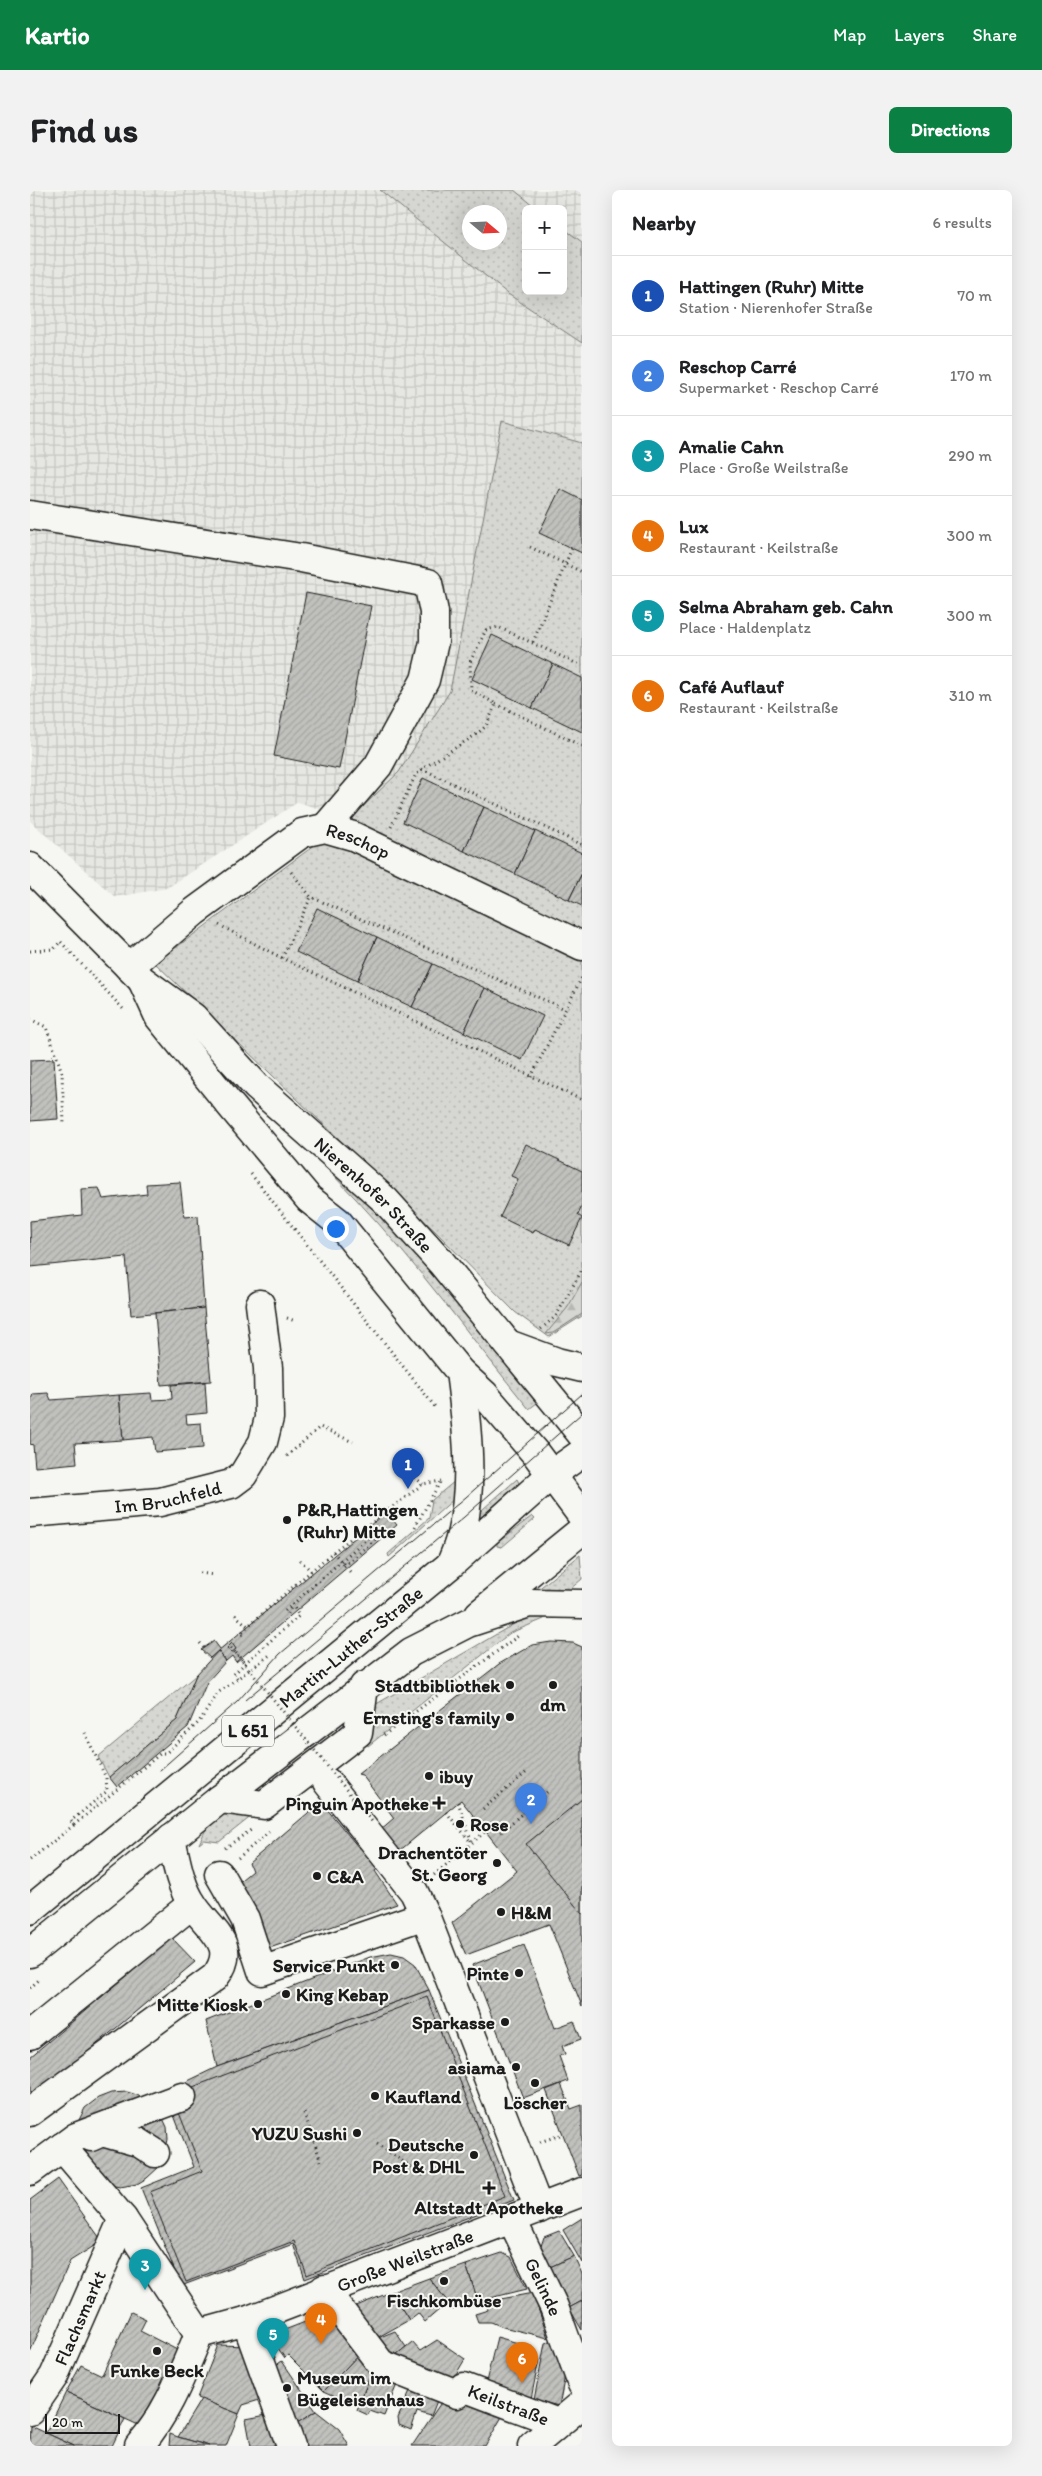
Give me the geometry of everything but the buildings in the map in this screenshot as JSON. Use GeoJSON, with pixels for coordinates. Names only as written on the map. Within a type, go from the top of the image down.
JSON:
{"type":"FeatureCollection","features":[{"type":"Feature","properties":{"kind":"street"},"geometry":{"type":"LineString","coordinates":[[30,515],[301,558],[428,583],[434,612],[434,642],[425,680],[378,766],[325,828]]}},
{"type":"Feature","properties":{"kind":"street","name":"Reschop"},"geometry":{"type":"LineString","coordinates":[[136,974],[194,912],[302,833],[325,828],[353,836],[582,946]]}},
{"type":"Feature","properties":{"kind":"street","name":"Nierenhofer Straße"},"geometry":{"type":"LineString","coordinates":[[30,867],[136,974],[193,1017],[257,1087],[385,1200],[441,1262],[582,1435]]}},
{"type":"Feature","properties":{"kind":"street","name":"Nierenhofer Straße"},"geometry":{"type":"LineString","coordinates":[[136,974],[159,1017],[225,1099],[309,1199],[338,1222],[460,1372],[484,1394],[552,1474]]}},
{"type":"Feature","properties":{"kind":"street","name":"Im Bruchfeld"},"geometry":{"type":"LineString","coordinates":[[30,1513],[160,1502],[231,1484],[243,1475],[263,1442],[269,1418],[268,1368],[260,1304]]}},
{"type":"Feature","properties":{"kind":"street"},"geometry":{"type":"LineString","coordinates":[[506,1344],[557,1362],[582,1368]]}},
{"type":"Feature","properties":{"kind":"street","name":"L 651"},"geometry":{"type":"LineString","coordinates":[[450,1565],[464,1528],[468,1468],[466,1418],[460,1372]]}},
{"type":"Feature","properties":{"kind":"street","name":"Martin-Luther-Straße"},"geometry":{"type":"LineString","coordinates":[[30,1910],[450,1565],[552,1474],[582,1453]]}},
{"type":"Feature","properties":{"kind":"street"},"geometry":{"type":"LineString","coordinates":[[552,1474],[582,1516]]}},
{"type":"Feature","properties":{"kind":"street","name":"Martin-Luther-Straße"},"geometry":{"type":"LineString","coordinates":[[468,1623],[582,1530]]}},
{"type":"Feature","properties":{"kind":"street","name":"Martin-Luther-Straße"},"geometry":{"type":"LineString","coordinates":[[30,1953],[220,1799],[324,1720],[364,1686],[412,1652],[468,1623],[529,1603],[582,1604]]}},
{"type":"Feature","properties":{"kind":"street"},"geometry":{"type":"LineString","coordinates":[[327,1782],[420,1904],[539,2209]]}},
{"type":"Feature","properties":{"kind":"street"},"geometry":{"type":"LineString","coordinates":[[30,2112],[215,1977],[223,1966],[224,1950],[218,1934],[192,1904],[178,1869],[171,1838]]}},
{"type":"Feature","properties":{"kind":"street"},"geometry":{"type":"LineString","coordinates":[[219,1874],[245,1919],[262,1971]]}},
{"type":"Feature","properties":{"kind":"street"},"geometry":{"type":"LineString","coordinates":[[30,2034],[192,1904]]}},
{"type":"Feature","properties":{"kind":"street"},"geometry":{"type":"LineString","coordinates":[[223,1966],[250,1972],[262,1971],[420,1904]]}},
{"type":"Feature","properties":{"kind":"street"},"geometry":{"type":"LineString","coordinates":[[30,2171],[69,2142],[182,2097]]}},
{"type":"Feature","properties":{"kind":"street"},"geometry":{"type":"LineString","coordinates":[[69,2142],[102,2132],[138,2142],[155,2153]]}},
{"type":"Feature","properties":{"kind":"street"},"geometry":{"type":"LineString","coordinates":[[69,2142],[123,2219],[199,2334],[176,2390],[162,2415],[139,2446]]}},
{"type":"Feature","properties":{"kind":"street","name":"Große Weilstraße"},"geometry":{"type":"LineString","coordinates":[[199,2334],[246,2321],[582,2192]]}},
{"type":"Feature","properties":{"kind":"street","name":"Flachsmarkt"},"geometry":{"type":"LineString","coordinates":[[30,2411],[54,2376],[123,2219]]}},
{"type":"Feature","properties":{"kind":"street","name":"Gelinde"},"geometry":{"type":"LineString","coordinates":[[512,2220],[554,2307],[582,2384]]}},
{"type":"Feature","properties":{"kind":"street","name":"Keilstraße"},"geometry":{"type":"LineString","coordinates":[[324,2290],[381,2364],[457,2394],[463,2387],[558,2423]]}},
{"type":"Feature","properties":{"kind":"street"},"geometry":{"type":"LineString","coordinates":[[246,2321],[291,2446]]}},
{"type":"Feature","properties":{"kind":"street"},"geometry":{"type":"LineString","coordinates":[[532,2446],[582,2404]]}},
{"type":"Feature","properties":{"kind":"path"},"geometry":{"type":"LineString","coordinates":[[530,548],[582,572]]}},
{"type":"Feature","properties":{"kind":"path"},"geometry":{"type":"LineString","coordinates":[[533,642],[572,548]]}},
{"type":"Feature","properties":{"kind":"path"},"geometry":{"type":"LineString","coordinates":[[582,666],[498,627],[486,630],[470,662],[471,690],[582,746]]}},
{"type":"Feature","properties":{"kind":"path"},"geometry":{"type":"LineString","coordinates":[[381,849],[415,776],[422,769],[477,734],[486,726],[496,704]]}},
{"type":"Feature","properties":{"kind":"path"},"geometry":{"type":"LineString","coordinates":[[422,769],[582,845]]}},
{"type":"Feature","properties":{"kind":"path"},"geometry":{"type":"LineString","coordinates":[[276,851],[311,897],[565,1009]]}},
{"type":"Feature","properties":{"kind":"path"},"geometry":{"type":"LineString","coordinates":[[282,958],[311,897]]}},
{"type":"Feature","properties":{"kind":"path"},"geometry":{"type":"LineString","coordinates":[[194,912],[282,958],[582,1100]]}},
{"type":"Feature","properties":{"kind":"path"},"geometry":{"type":"LineString","coordinates":[[30,951],[54,949],[61,942],[127,1013]]}},
{"type":"Feature","properties":{"kind":"path"},"geometry":{"type":"LineString","coordinates":[[531,1077],[582,977]]}},
{"type":"Feature","properties":{"kind":"path"},"geometry":{"type":"LineString","coordinates":[[30,1019],[46,1027],[57,1057],[62,1073],[64,1124]]}},
{"type":"Feature","properties":{"kind":"path"},"geometry":{"type":"LineString","coordinates":[[52,1057],[57,1057]]}},
{"type":"Feature","properties":{"kind":"path"},"geometry":{"type":"LineString","coordinates":[[248,1170],[432,1401],[440,1414]]}},
{"type":"Feature","properties":{"kind":"path"},"geometry":{"type":"LineString","coordinates":[[537,1333],[556,1316],[582,1270]]}},
{"type":"Feature","properties":{"kind":"path"},"geometry":{"type":"LineString","coordinates":[[286,1456],[320,1427],[353,1442]]}},
{"type":"Feature","properties":{"kind":"path"},"geometry":{"type":"LineString","coordinates":[[243,1635],[241,1633],[248,1626],[310,1571],[422,1484],[403,1468]]}},
{"type":"Feature","properties":{"kind":"path"},"geometry":{"type":"LineString","coordinates":[[415,1527],[440,1482]]}},
{"type":"Feature","properties":{"kind":"path"},"geometry":{"type":"LineString","coordinates":[[285,1610],[382,1525]]}},
{"type":"Feature","properties":{"kind":"path"},"geometry":{"type":"LineString","coordinates":[[344,1566],[386,1530]]}},
{"type":"Feature","properties":{"kind":"path"},"geometry":{"type":"LineString","coordinates":[[333,1552],[352,1574]]}},
{"type":"Feature","properties":{"kind":"path"},"geometry":{"type":"LineString","coordinates":[[300,1560],[310,1571]]}},
{"type":"Feature","properties":{"kind":"path"},"geometry":{"type":"LineString","coordinates":[[200,1573],[214,1575]]}},
{"type":"Feature","properties":{"kind":"path"},"geometry":{"type":"LineString","coordinates":[[288,1614],[292,1604]]}},
{"type":"Feature","properties":{"kind":"path"},"geometry":{"type":"LineString","coordinates":[[237,1678],[234,1674],[245,1663],[299,1616],[292,1604]]}},
{"type":"Feature","properties":{"kind":"path"},"geometry":{"type":"LineString","coordinates":[[235,1615],[248,1626]]}},
{"type":"Feature","properties":{"kind":"path"},"geometry":{"type":"LineString","coordinates":[[383,1736],[522,1632]]}},
{"type":"Feature","properties":{"kind":"path"},"geometry":{"type":"LineString","coordinates":[[200,1643],[204,1648]]}},
{"type":"Feature","properties":{"kind":"path"},"geometry":{"type":"LineString","coordinates":[[245,1663],[231,1648],[374,1824]]}},
{"type":"Feature","properties":{"kind":"path"},"geometry":{"type":"LineString","coordinates":[[30,1860],[161,1753],[166,1753],[199,1722],[218,1692],[270,1655]]}},
{"type":"Feature","properties":{"kind":"path"},"geometry":{"type":"LineString","coordinates":[[74,1825],[71,1821],[107,1791],[103,1771],[85,1733]]}},
{"type":"Feature","properties":{"kind":"path"},"geometry":{"type":"LineString","coordinates":[[483,1809],[528,1771]]}},
{"type":"Feature","properties":{"kind":"path"},"geometry":{"type":"LineString","coordinates":[[501,1832],[547,1792]]}},
{"type":"Feature","properties":{"kind":"path"},"geometry":{"type":"LineString","coordinates":[[458,1802],[472,1843]]}},
{"type":"Feature","properties":{"kind":"path"},"geometry":{"type":"LineString","coordinates":[[446,1812],[472,1843]]}},
{"type":"Feature","properties":{"kind":"path"},"geometry":{"type":"LineString","coordinates":[[420,1904],[472,1843],[486,1831]]}},
{"type":"Feature","properties":{"kind":"path"},"geometry":{"type":"LineString","coordinates":[[304,2113],[322,2164]]}},
{"type":"Feature","properties":{"kind":"path"},"geometry":{"type":"LineString","coordinates":[[377,2144],[426,2177],[419,2163]]}},
{"type":"Feature","properties":{"kind":"shaded area"},"geometry":{"type":"Polygon","coordinates":[[[30,190],[380,190],[508,294],[582,343],[582,443],[502,421],[450,691],[399,772],[350,819],[298,802],[167,888],[115,897],[30,821],[30,190]]]}},
{"type":"Feature","properties":{"kind":"shaded area"},"geometry":{"type":"Polygon","coordinates":[[[514,190],[582,190],[582,242],[567,231],[567,205],[533,205],[514,190]]]}},
{"type":"Feature","properties":{"kind":"green space"},"geometry":{"type":"Polygon","coordinates":[[[380,190],[514,190],[533,205],[522,205],[522,295],[567,295],[567,231],[582,242],[582,343],[508,294],[380,190]]]}},
{"type":"Feature","properties":{"kind":"green space"},"geometry":{"type":"Polygon","coordinates":[[[502,421],[582,443],[582,1316],[549,1337],[515,1312],[437,1233],[155,963],[350,819],[399,772],[450,691],[502,421]]]}},
{"type":"Feature","properties":{"kind":"green space"},"geometry":{"type":"Polygon","coordinates":[[[174,1018],[396,1232],[457,1302],[537,1403],[529,1409],[379,1224],[334,1176],[174,1018]]]}},
{"type":"Feature","properties":{"kind":"green space"},"geometry":{"type":"Polygon","coordinates":[[[582,1282],[582,1314],[553,1333],[546,1334],[568,1307],[582,1282]]]}},
{"type":"Feature","properties":{"kind":"green space"},"geometry":{"type":"Polygon","coordinates":[[[517,1479],[519,1483],[477,1521],[475,1516],[517,1479]]]}},
{"type":"Feature","properties":{"kind":"green space"},"geometry":{"type":"Polygon","coordinates":[[[455,1481],[455,1498],[389,1557],[388,1554],[429,1518],[432,1500],[455,1481]]]}},
{"type":"Feature","properties":{"kind":"green space"},"geometry":{"type":"Polygon","coordinates":[[[532,1516],[535,1519],[502,1547],[497,1546],[497,1543],[532,1516]]]}},
{"type":"Feature","properties":{"kind":"green space"},"geometry":{"type":"Polygon","coordinates":[[[580,1555],[582,1579],[569,1590],[536,1591],[580,1555]]]}},
{"type":"Feature","properties":{"kind":"green space"},"geometry":{"type":"Polygon","coordinates":[[[549,1612],[544,1619],[510,1633],[368,1746],[365,1738],[373,1706],[526,1617],[549,1612]]]}},
{"type":"Feature","properties":{"kind":"green space"},"geometry":{"type":"Polygon","coordinates":[[[196,1675],[177,1720],[109,1777],[98,1757],[196,1675]]]}},
{"type":"Feature","properties":{"kind":"green space"},"geometry":{"type":"Polygon","coordinates":[[[223,1815],[253,1815],[219,1842],[204,1840],[199,1844],[205,1831],[223,1815]]]}},
{"type":"Feature","properties":{"kind":"tram line"},"geometry":{"type":"LineString","coordinates":[[160,1770],[237,1702],[280,1654],[466,1497],[582,1394]]}},
{"type":"Feature","properties":{"kind":"tram line"},"geometry":{"type":"LineString","coordinates":[[245,1700],[464,1517],[582,1413]]}},
{"type":"Feature","properties":{"kind":"place","name":"Hattingen (Ruhr) Mitte"},"geometry":{"type":"Point","coordinates":[408,1489]}},
{"type":"Feature","properties":{"kind":"place","name":"P&R,Hattingen (Ruhr) Mitte"},"geometry":{"type":"Point","coordinates":[287,1520]}},
{"type":"Feature","properties":{"kind":"place","name":"Stadtbibliothek"},"geometry":{"type":"Point","coordinates":[510,1685]}},
{"type":"Feature","properties":{"kind":"place","name":"dm"},"geometry":{"type":"Point","coordinates":[553,1685]}},
{"type":"Feature","properties":{"kind":"place","name":"Ernsting's family"},"geometry":{"type":"Point","coordinates":[510,1717]}},
{"type":"Feature","properties":{"kind":"place","name":"ibuy"},"geometry":{"type":"Point","coordinates":[429,1776]}},
{"type":"Feature","properties":{"kind":"place","name":"Pinguin Apotheke"},"geometry":{"type":"Point","coordinates":[439,1803]}},
{"type":"Feature","properties":{"kind":"place","name":"Rose"},"geometry":{"type":"Point","coordinates":[460,1824]}},
{"type":"Feature","properties":{"kind":"place","name":"Reschop Carré"},"geometry":{"type":"Point","coordinates":[531,1824]}},
{"type":"Feature","properties":{"kind":"place","name":"Drachentöter St. Georg"},"geometry":{"type":"Point","coordinates":[497,1863]}},
{"type":"Feature","properties":{"kind":"place","name":"C&A"},"geometry":{"type":"Point","coordinates":[317,1876]}},
{"type":"Feature","properties":{"kind":"place","name":"H&M"},"geometry":{"type":"Point","coordinates":[501,1912]}},
{"type":"Feature","properties":{"kind":"place","name":"Service Punkt"},"geometry":{"type":"Point","coordinates":[395,1965]}},
{"type":"Feature","properties":{"kind":"place","name":"Pinte"},"geometry":{"type":"Point","coordinates":[519,1973]}},
{"type":"Feature","properties":{"kind":"place","name":"King Kebap"},"geometry":{"type":"Point","coordinates":[286,1994]}},
{"type":"Feature","properties":{"kind":"place","name":"Mitte Kiosk"},"geometry":{"type":"Point","coordinates":[258,2004]}},
{"type":"Feature","properties":{"kind":"place","name":"Sparkasse"},"geometry":{"type":"Point","coordinates":[505,2022]}},
{"type":"Feature","properties":{"kind":"place","name":"asiama"},"geometry":{"type":"Point","coordinates":[516,2067]}},
{"type":"Feature","properties":{"kind":"place","name":"Löscher"},"geometry":{"type":"Point","coordinates":[535,2083]}},
{"type":"Feature","properties":{"kind":"place","name":"Kaufland"},"geometry":{"type":"Point","coordinates":[375,2096]}},
{"type":"Feature","properties":{"kind":"place","name":"YUZU Sushi"},"geometry":{"type":"Point","coordinates":[357,2133]}},
{"type":"Feature","properties":{"kind":"place","name":"Deutsche Post & DHL"},"geometry":{"type":"Point","coordinates":[474,2155]}},
{"type":"Feature","properties":{"kind":"place","name":"Altstadt Apotheke"},"geometry":{"type":"Point","coordinates":[489,2188]}},
{"type":"Feature","properties":{"kind":"place","name":"Fischkombüse"},"geometry":{"type":"Point","coordinates":[444,2281]}},
{"type":"Feature","properties":{"kind":"place","name":"Amalie Cahn"},"geometry":{"type":"Point","coordinates":[145,2290]}},
{"type":"Feature","properties":{"kind":"place","name":"Lux"},"geometry":{"type":"Point","coordinates":[321,2344]}},
{"type":"Feature","properties":{"kind":"place","name":"Funke Beck"},"geometry":{"type":"Point","coordinates":[157,2351]}},
{"type":"Feature","properties":{"kind":"place","name":"Selma Abraham geb. Cahn"},"geometry":{"type":"Point","coordinates":[273,2359]}},
{"type":"Feature","properties":{"kind":"place","name":"Café Auflauf"},"geometry":{"type":"Point","coordinates":[522,2383]}},
{"type":"Feature","properties":{"kind":"place","name":"Museum im Bügeleisenhaus"},"geometry":{"type":"Point","coordinates":[287,2388]}}]}
